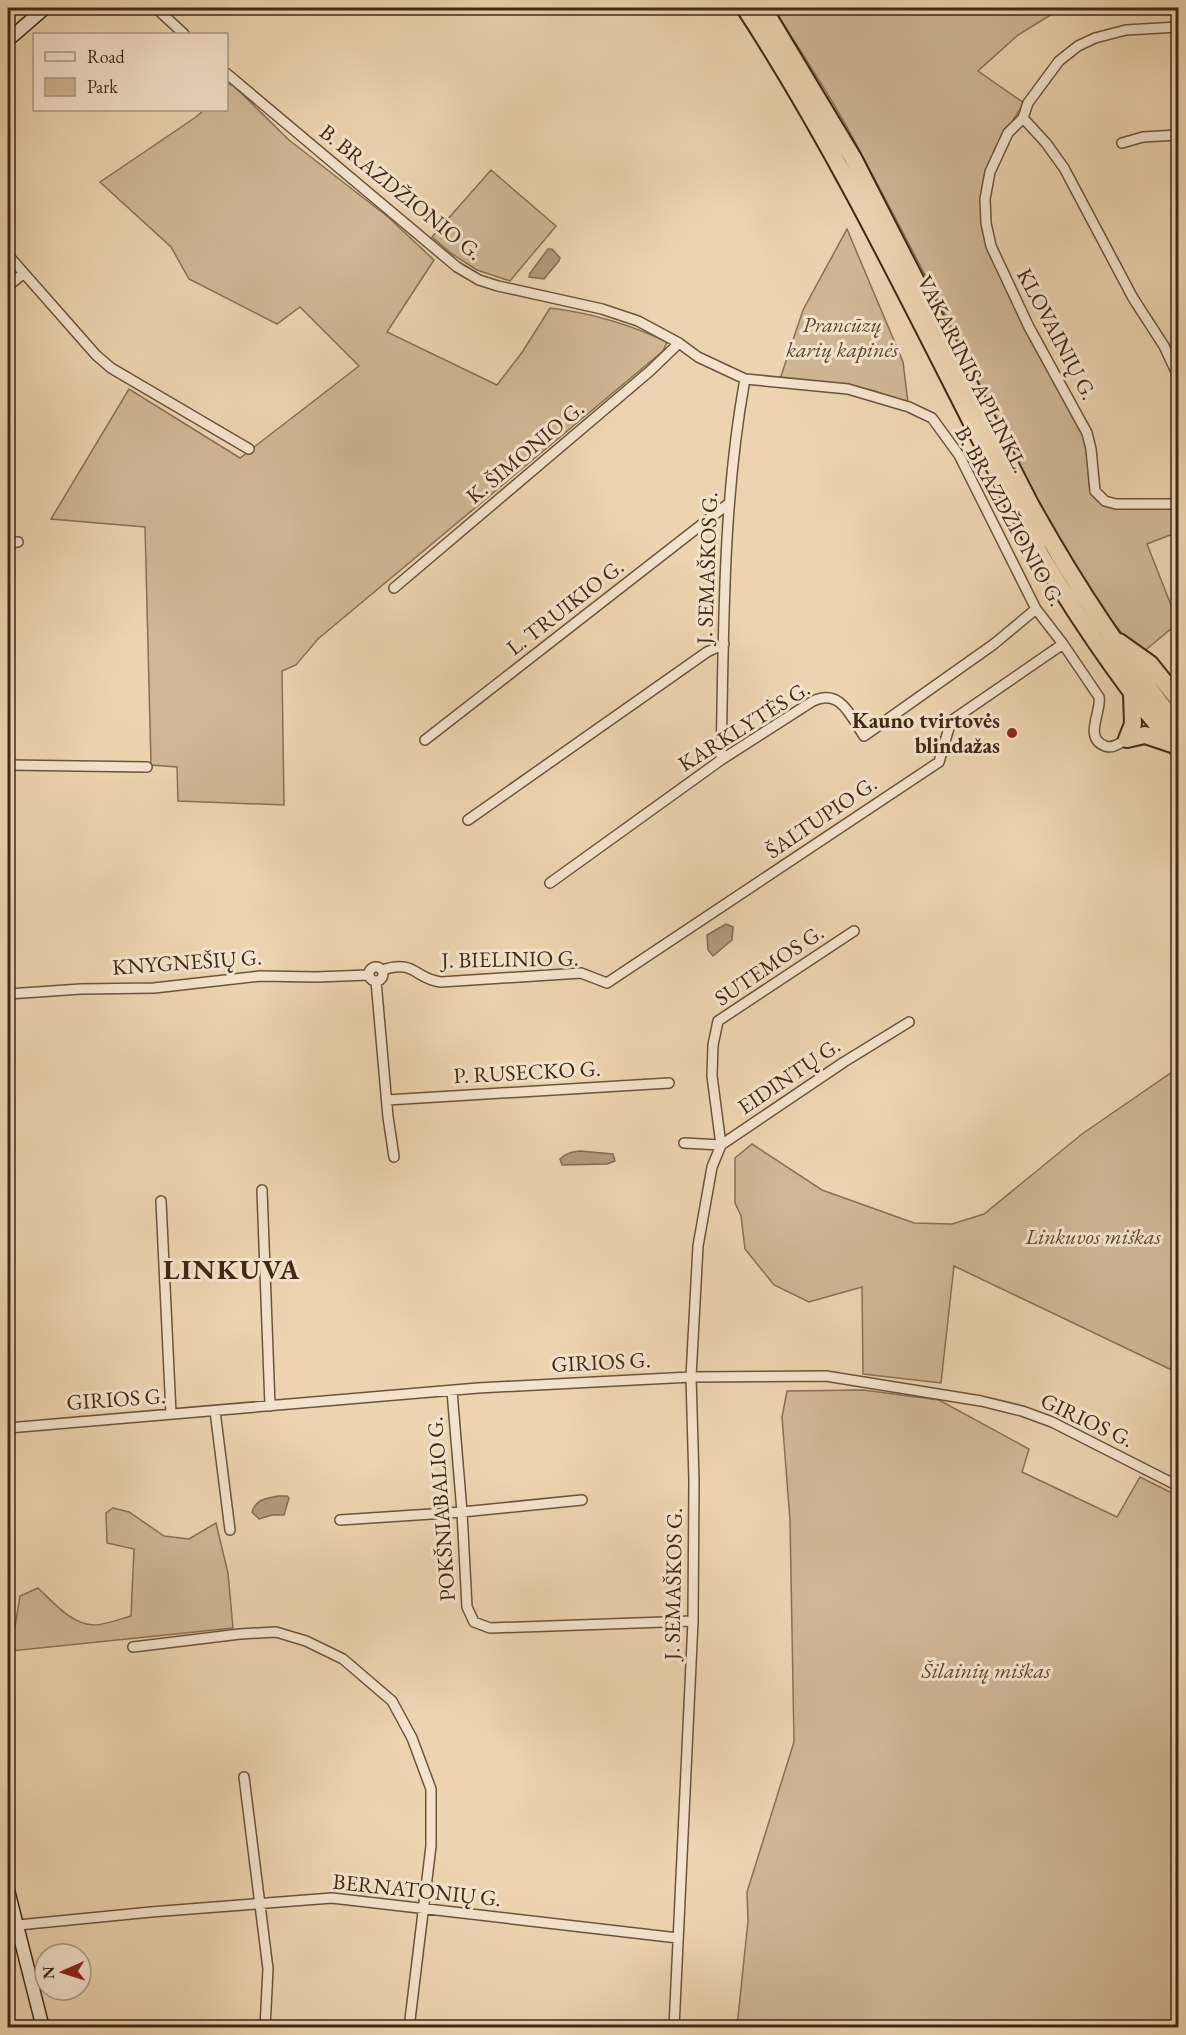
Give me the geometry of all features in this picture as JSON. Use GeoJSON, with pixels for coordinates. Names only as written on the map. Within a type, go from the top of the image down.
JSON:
{"type":"FeatureCollection","features":[{"type":"Feature","properties":{"kind":"highway","name":"VAKARINIS APLINKL."},"geometry":{"type":"LineString","coordinates":[[745,8],[782,65],[842,170],[1041,556],[1083,624],[1132,692],[1177,747]]}},
{"type":"Feature","properties":{"kind":"highway","name":"VAKARINIS APLINKL."},"geometry":{"type":"LineString","coordinates":[[763,8],[853,158],[1056,551],[1110,636],[1179,726]]}},
{"type":"Feature","properties":{"kind":"highway"},"geometry":{"type":"LineString","coordinates":[[1110,636],[1150,664],[1179,699]]}},
{"type":"Feature","properties":{"kind":"highway"},"geometry":{"type":"LineString","coordinates":[[1127,738],[1133,724],[1132,692]]}},
{"type":"Feature","properties":{"kind":"highway"},"geometry":{"type":"LineString","coordinates":[[1127,738],[1145,735],[1177,747]]}},
{"type":"Feature","properties":{"kind":"street"},"geometry":{"type":"LineString","coordinates":[[8,40],[45,8]]}},
{"type":"Feature","properties":{"kind":"street"},"geometry":{"type":"LineString","coordinates":[[156,8],[183,33]]}},
{"type":"Feature","properties":{"kind":"street"},"geometry":{"type":"LineString","coordinates":[[1179,27],[1126,30],[1095,38],[1078,46],[1059,62],[1028,103],[1023,118],[1046,143],[1064,168],[1132,298],[1164,346],[1179,376]]}},
{"type":"Feature","properties":{"kind":"street","name":"B. BRAZDŽIONIO G."},"geometry":{"type":"LineString","coordinates":[[228,75],[469,275],[498,286],[582,304],[638,321],[698,357],[745,379],[848,389],[909,407],[932,418],[959,454],[1036,609],[1063,644]]}},
{"type":"Feature","properties":{"kind":"street","name":"KLOVAINIŲ G."},"geometry":{"type":"LineString","coordinates":[[1023,118],[1008,133],[990,172],[985,199],[986,223],[991,246],[1029,327],[1088,433],[1095,491],[1105,501],[1116,504],[1179,504]]}},
{"type":"Feature","properties":{"kind":"street"},"geometry":{"type":"LineString","coordinates":[[1122,142],[1143,137],[1179,135]]}},
{"type":"Feature","properties":{"kind":"street"},"geometry":{"type":"LineString","coordinates":[[8,255],[96,355],[111,368],[249,449]]}},
{"type":"Feature","properties":{"kind":"street"},"geometry":{"type":"LineString","coordinates":[[8,286],[24,273]]}},
{"type":"Feature","properties":{"kind":"street","name":"K. ŠIMONIO G."},"geometry":{"type":"LineString","coordinates":[[394,588],[679,344]]}},
{"type":"Feature","properties":{"kind":"street","name":"J. SEMAŠKOS G."},"geometry":{"type":"LineString","coordinates":[[721,760],[728,504],[745,379]]}},
{"type":"Feature","properties":{"kind":"street","name":"L. TRUIKIO G."},"geometry":{"type":"LineString","coordinates":[[425,740],[728,504]]}},
{"type":"Feature","properties":{"kind":"street"},"geometry":{"type":"LineString","coordinates":[[8,543],[18,542]]}},
{"type":"Feature","properties":{"kind":"street","name":"KARKLYTĖS G."},"geometry":{"type":"LineString","coordinates":[[550,883],[721,760],[823,696],[834,698],[843,704],[864,736],[994,644],[1036,609]]}},
{"type":"Feature","properties":{"kind":"street"},"geometry":{"type":"LineString","coordinates":[[468,820],[707,652],[724,644]]}},
{"type":"Feature","properties":{"kind":"street"},"geometry":{"type":"LineString","coordinates":[[1063,644],[1099,698],[1101,704],[1094,722],[1094,729],[1100,743],[1113,746],[1127,738]]}},
{"type":"Feature","properties":{"kind":"street","name":"ŠALTUPIO G."},"geometry":{"type":"LineString","coordinates":[[607,983],[939,762],[951,721],[1063,644]]}},
{"type":"Feature","properties":{"kind":"street"},"geometry":{"type":"LineString","coordinates":[[8,765],[147,767]]}},
{"type":"Feature","properties":{"kind":"street","name":"SUTEMOS G."},"geometry":{"type":"LineString","coordinates":[[721,1144],[712,1076],[713,1045],[718,1021],[854,931]]}},
{"type":"Feature","properties":{"kind":"street","name":"J. BIELINIO G."},"geometry":{"type":"LineString","coordinates":[[382,970],[407,966],[432,981],[441,982],[581,973],[607,983]]}},
{"type":"Feature","properties":{"kind":"street","name":"KNYGNEŠIŲ G."},"geometry":{"type":"LineString","coordinates":[[8,994],[154,987],[260,975],[372,978],[372,968],[377,967],[382,970]]}},
{"type":"Feature","properties":{"kind":"street"},"geometry":{"type":"LineString","coordinates":[[372,978],[394,1157]]}},
{"type":"Feature","properties":{"kind":"street","name":"EIDINTŲ G."},"geometry":{"type":"LineString","coordinates":[[721,1144],[844,1062],[909,1022]]}},
{"type":"Feature","properties":{"kind":"street","name":"P. RUSECKO G."},"geometry":{"type":"LineString","coordinates":[[387,1100],[669,1083]]}},
{"type":"Feature","properties":{"kind":"street"},"geometry":{"type":"LineString","coordinates":[[684,1143],[721,1144]]}},
{"type":"Feature","properties":{"kind":"street","name":"J. SEMAŠKOS G."},"geometry":{"type":"LineString","coordinates":[[674,2028],[693,1621],[694,1481],[691,1377],[698,1246],[712,1167],[721,1144]]}},
{"type":"Feature","properties":{"kind":"street"},"geometry":{"type":"LineString","coordinates":[[262,1190],[270,1406]]}},
{"type":"Feature","properties":{"kind":"street"},"geometry":{"type":"LineString","coordinates":[[161,1201],[171,1414]]}},
{"type":"Feature","properties":{"kind":"street","name":"GIRIOS G."},"geometry":{"type":"LineString","coordinates":[[8,1428],[478,1388],[691,1377],[826,1376],[981,1401],[1022,1411],[1052,1422],[1179,1486]]}},
{"type":"Feature","properties":{"kind":"street","name":"POKŠNIABALIO G."},"geometry":{"type":"LineString","coordinates":[[452,1391],[467,1607],[474,1622],[490,1628],[693,1621]]}},
{"type":"Feature","properties":{"kind":"street"},"geometry":{"type":"LineString","coordinates":[[214,1411],[230,1530]]}},
{"type":"Feature","properties":{"kind":"street"},"geometry":{"type":"LineString","coordinates":[[340,1520],[462,1512],[582,1500]]}},
{"type":"Feature","properties":{"kind":"street"},"geometry":{"type":"LineString","coordinates":[[133,1647],[276,1632],[306,1641],[344,1659],[392,1701],[412,1738],[431,1789],[430,1846],[409,2028]]}},
{"type":"Feature","properties":{"kind":"street"},"geometry":{"type":"LineString","coordinates":[[244,1777],[268,1970],[265,2028]]}},
{"type":"Feature","properties":{"kind":"street"},"geometry":{"type":"LineString","coordinates":[[8,1890],[12,1926],[43,2028]]}},
{"type":"Feature","properties":{"kind":"street","name":"BERNATONIŲ G."},"geometry":{"type":"LineString","coordinates":[[12,1926],[332,1898],[678,1938]]}},
{"type":"Feature","properties":{"kind":"green space"},"geometry":{"type":"Polygon","coordinates":[[[773,8],[1062,8],[1018,35],[978,71],[1024,103],[995,148],[987,172],[983,221],[1084,434],[1088,453],[1089,486],[1097,501],[1108,507],[1178,509],[1178,532],[1147,544],[1178,623],[1142,653],[1135,650],[1107,614],[1058,538],[847,127],[773,8]]]}},
{"type":"Feature","properties":{"kind":"green space"},"geometry":{"type":"Polygon","coordinates":[[[228,83],[234,86],[289,140],[388,217],[434,260],[387,332],[497,385],[523,351],[550,308],[610,320],[667,342],[663,351],[318,639],[296,665],[282,671],[284,805],[178,801],[177,767],[151,765],[145,527],[51,519],[129,389],[240,458],[359,366],[300,307],[277,324],[189,279],[171,247],[100,182],[203,111],[228,111],[228,83]]]}},
{"type":"Feature","properties":{"kind":"green space"},"geometry":{"type":"Polygon","coordinates":[[[491,170],[556,226],[510,281],[477,270],[452,254],[432,237],[491,170]]]}},
{"type":"Feature","properties":{"kind":"green space","name":"Prancūzų karių kapinės"},"geometry":{"type":"Polygon","coordinates":[[[847,229],[903,362],[908,403],[875,391],[844,384],[780,379],[803,310],[847,229]]]}},
{"type":"Feature","properties":{"kind":"green space","name":"Linkuvos miškas"},"geometry":{"type":"Polygon","coordinates":[[[1178,1068],[1178,1373],[954,1266],[941,1383],[863,1374],[862,1287],[809,1302],[774,1285],[745,1249],[741,1216],[735,1203],[735,1158],[752,1144],[822,1190],[914,1223],[952,1224],[984,1214],[1082,1134],[1178,1068]]]}},
{"type":"Feature","properties":{"kind":"green space","name":"Šilainių miškas"},"geometry":{"type":"Polygon","coordinates":[[[863,1390],[939,1400],[1029,1449],[1022,1472],[1117,1517],[1140,1477],[1178,1496],[1178,2027],[737,2027],[748,1921],[747,1892],[794,1742],[790,1520],[782,1417],[787,1391],[863,1390]]]}},
{"type":"Feature","properties":{"kind":"green space"},"geometry":{"type":"Polygon","coordinates":[[[113,1508],[129,1512],[164,1536],[189,1539],[216,1523],[228,1573],[233,1628],[11,1651],[20,1596],[38,1588],[63,1612],[86,1624],[103,1624],[131,1616],[134,1549],[107,1543],[106,1513],[113,1508]]]}},
{"type":"Feature","properties":{"kind":"shaded area"},"geometry":{"type":"Polygon","coordinates":[[[548,249],[552,249],[560,258],[559,261],[544,279],[529,277],[530,273],[548,249]]]}},
{"type":"Feature","properties":{"kind":"shaded area"},"geometry":{"type":"Polygon","coordinates":[[[726,924],[733,927],[732,940],[713,956],[708,950],[707,935],[726,924]]]}},
{"type":"Feature","properties":{"kind":"shaded area"},"geometry":{"type":"Polygon","coordinates":[[[580,1151],[613,1154],[615,1161],[607,1164],[562,1165],[560,1159],[562,1157],[580,1151]]]}},
{"type":"Feature","properties":{"kind":"shaded area"},"geometry":{"type":"Polygon","coordinates":[[[278,1496],[289,1498],[284,1515],[272,1515],[259,1519],[252,1512],[259,1502],[278,1496]]]}},
{"type":"Feature","properties":{"kind":"place","name":"Kauno tvirtovės blindažas"},"geometry":{"type":"Point","coordinates":[1012,733]}},
{"type":"Feature","properties":{"kind":"district","name":"LINKUVA"},"geometry":{"type":"Point","coordinates":[232,1269]}}]}
